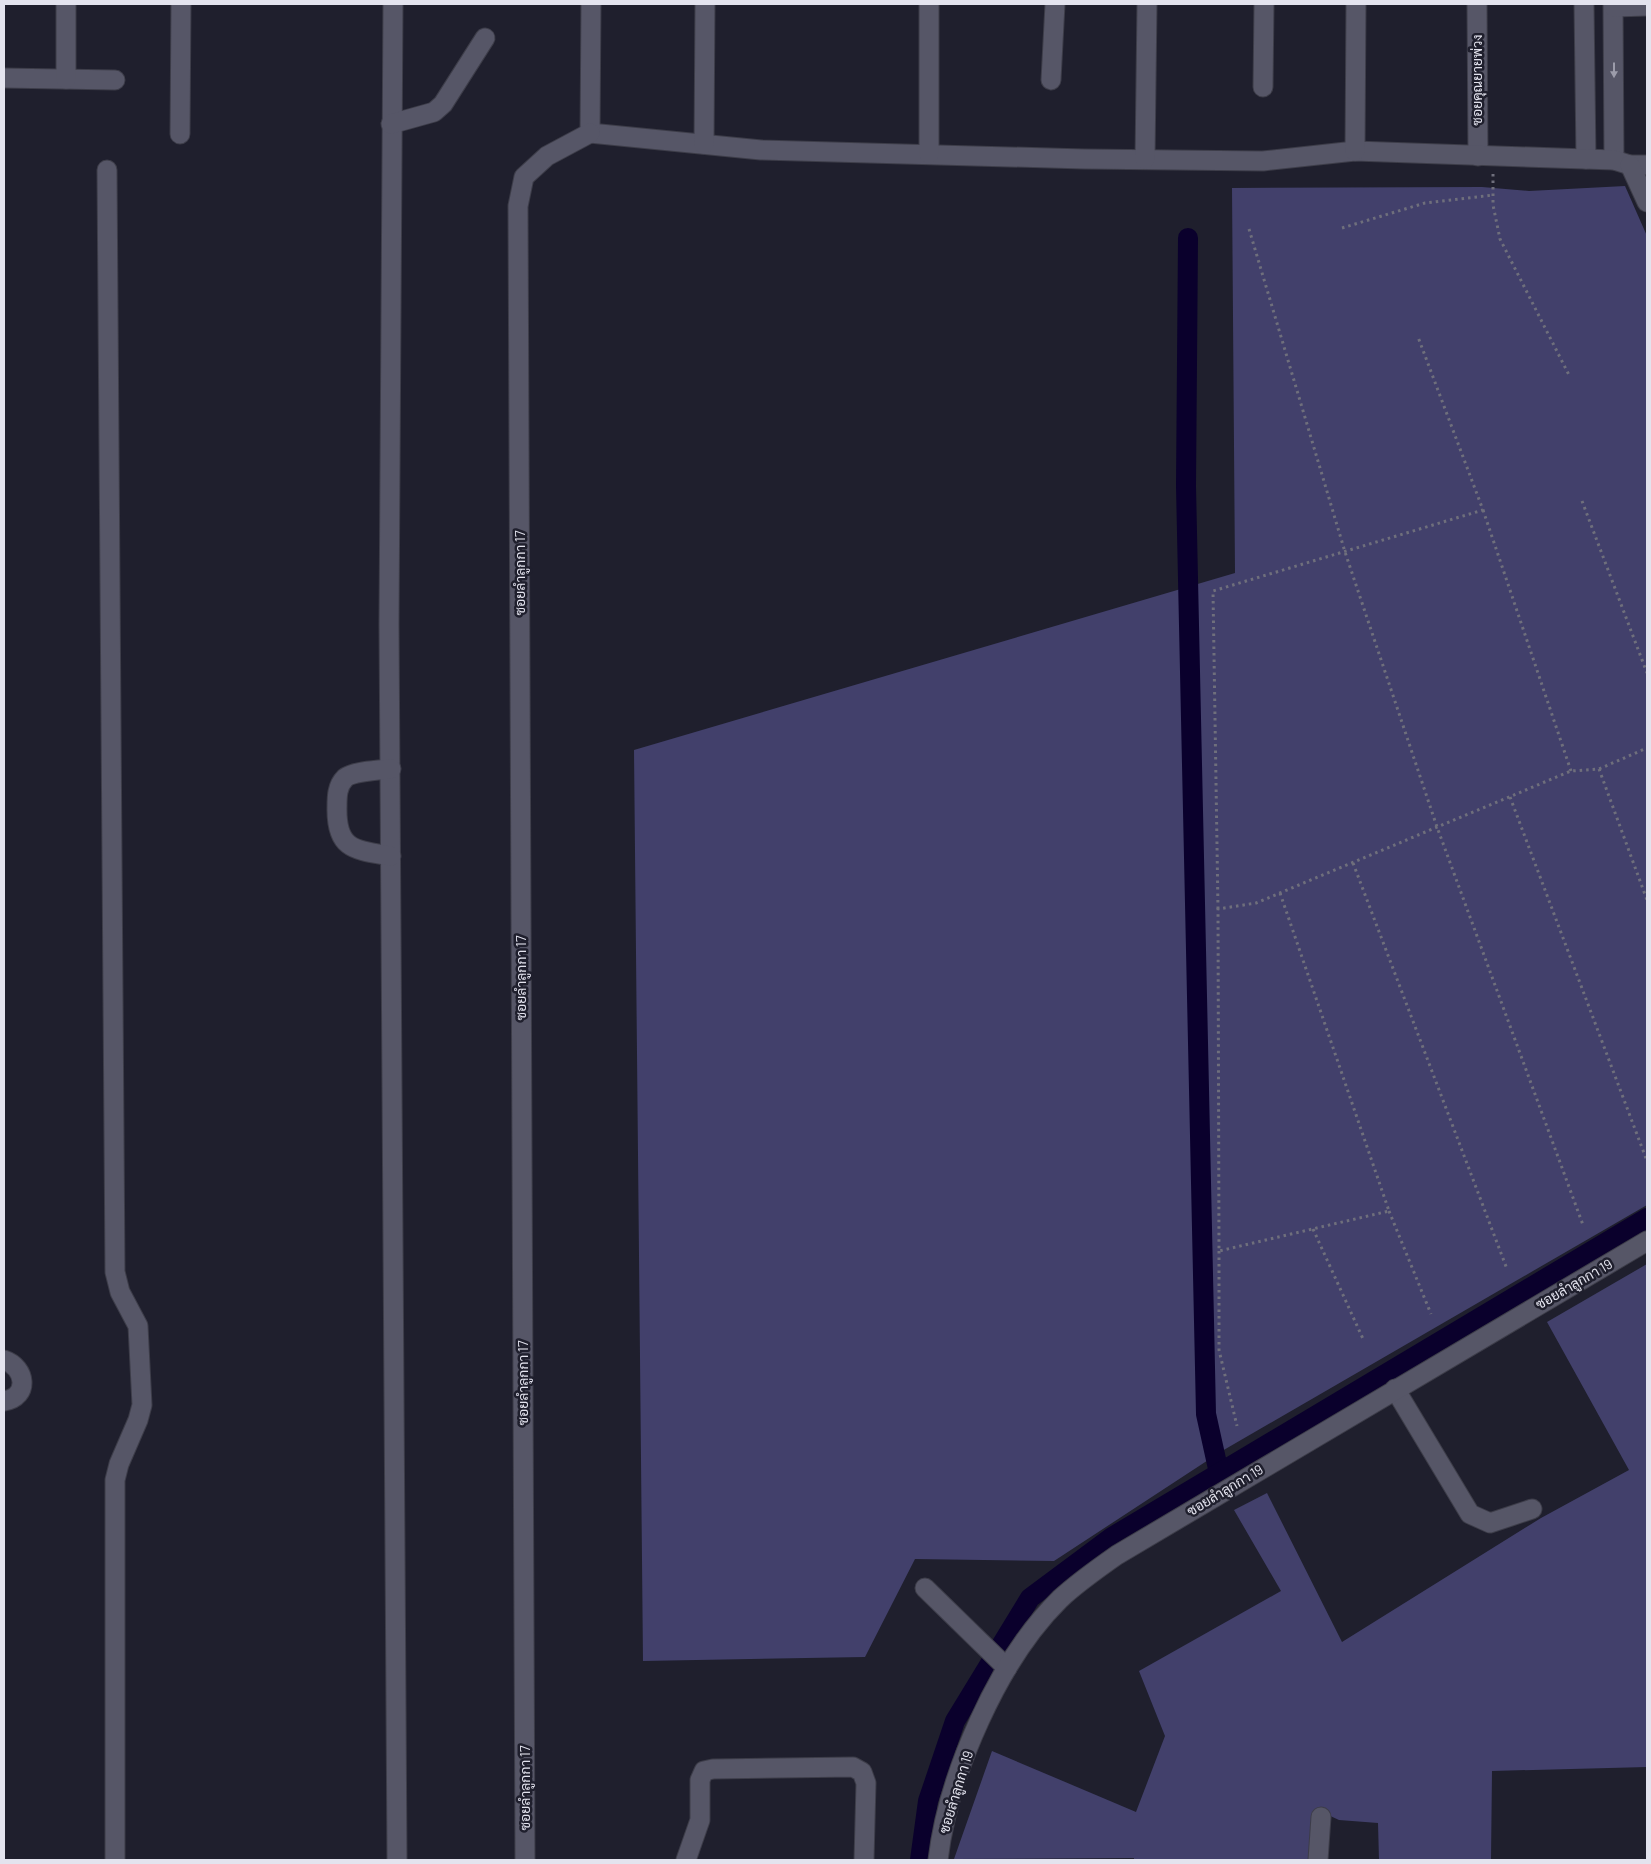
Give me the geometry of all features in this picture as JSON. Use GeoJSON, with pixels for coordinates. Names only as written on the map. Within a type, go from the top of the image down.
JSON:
{"type":"FeatureCollection","features":[{"type":"Feature","properties":{"kind":"street"},"geometry":{"type":"LineString","coordinates":[[66,4],[66,79]]}},
{"type":"Feature","properties":{"kind":"street"},"geometry":{"type":"LineString","coordinates":[[180,134],[181,4]]}},
{"type":"Feature","properties":{"kind":"street"},"geometry":{"type":"LineString","coordinates":[[392,4],[389,437],[397,1860]]}},
{"type":"Feature","properties":{"kind":"street"},"geometry":{"type":"LineString","coordinates":[[591,4],[590,132],[761,150],[1263,161],[1355,151],[1586,159],[1631,163]]}},
{"type":"Feature","properties":{"kind":"street"},"geometry":{"type":"LineString","coordinates":[[704,144],[705,4]]}},
{"type":"Feature","properties":{"kind":"street"},"geometry":{"type":"LineString","coordinates":[[929,4],[929,154]]}},
{"type":"Feature","properties":{"kind":"street"},"geometry":{"type":"LineString","coordinates":[[1051,80],[1055,4]]}},
{"type":"Feature","properties":{"kind":"street"},"geometry":{"type":"LineString","coordinates":[[1145,159],[1147,4]]}},
{"type":"Feature","properties":{"kind":"street"},"geometry":{"type":"LineString","coordinates":[[1263,87],[1264,4]]}},
{"type":"Feature","properties":{"kind":"street"},"geometry":{"type":"LineString","coordinates":[[1355,151],[1356,4]]}},
{"type":"Feature","properties":{"kind":"street","name":"ซอยคุณยายพ่วง"},"geometry":{"type":"LineString","coordinates":[[1477,4],[1485,156]]}},
{"type":"Feature","properties":{"kind":"street"},"geometry":{"type":"LineString","coordinates":[[1584,4],[1586,159]]}},
{"type":"Feature","properties":{"kind":"street"},"geometry":{"type":"LineString","coordinates":[[1647,6],[1614,6],[1614,40],[1631,163],[1647,202]]}},
{"type":"Feature","properties":{"kind":"street"},"geometry":{"type":"LineString","coordinates":[[391,124],[434,112],[442,104],[486,38]]}},
{"type":"Feature","properties":{"kind":"street"},"geometry":{"type":"LineString","coordinates":[[1584,40],[1614,40]]}},
{"type":"Feature","properties":{"kind":"street"},"geometry":{"type":"LineString","coordinates":[[4,78],[115,80]]}},
{"type":"Feature","properties":{"kind":"street","name":"ซอยลำลูกกา 17"},"geometry":{"type":"LineString","coordinates":[[525,1860],[518,206],[524,177],[547,156],[590,132]]}},
{"type":"Feature","properties":{"kind":"street"},"geometry":{"type":"LineString","coordinates":[[107,170],[115,1272],[120,1292],[138,1326],[142,1405],[138,1420],[118,1464],[115,1480],[116,1860]]}},
{"type":"Feature","properties":{"kind":"street"},"geometry":{"type":"LineString","coordinates":[[391,769],[354,774],[346,778],[338,790],[336,808],[338,829],[344,840],[354,849],[391,856]]}},
{"type":"Feature","properties":{"kind":"street","name":"ซอยลำลูกกา 19"},"geometry":{"type":"LineString","coordinates":[[938,1860],[950,1804],[965,1759],[1002,1664],[1060,1600],[1116,1555],[1647,1241]]}},
{"type":"Feature","properties":{"kind":"street"},"geometry":{"type":"LineString","coordinates":[[4,1360],[12,1362],[19,1369],[22,1378],[22,1387],[17,1395],[4,1401]]}},
{"type":"Feature","properties":{"kind":"street"},"geometry":{"type":"LineString","coordinates":[[1395,1389],[1470,1514],[1490,1523],[1532,1509]]}},
{"type":"Feature","properties":{"kind":"street"},"geometry":{"type":"LineString","coordinates":[[925,1588],[1002,1664]]}},
{"type":"Feature","properties":{"kind":"street"},"geometry":{"type":"LineString","coordinates":[[686,1860],[700,1820],[700,1780],[704,1771],[713,1769],[843,1768],[858,1769],[865,1777],[864,1860]]}},
{"type":"Feature","properties":{"kind":"street"},"geometry":{"type":"LineString","coordinates":[[1318,1860],[1321,1817]]}},
{"type":"Feature","properties":{"kind":"path"},"geometry":{"type":"LineString","coordinates":[[1485,156],[1500,239],[1570,376]]}},
{"type":"Feature","properties":{"kind":"path"},"geometry":{"type":"LineString","coordinates":[[1342,228],[1424,203],[1493,195]]}},
{"type":"Feature","properties":{"kind":"path"},"geometry":{"type":"LineString","coordinates":[[1249,229],[1345,552],[1437,827],[1583,1225]]}},
{"type":"Feature","properties":{"kind":"path"},"geometry":{"type":"LineString","coordinates":[[1418,337],[1483,510],[1571,771]]}},
{"type":"Feature","properties":{"kind":"path"},"geometry":{"type":"LineString","coordinates":[[1582,502],[1647,673]]}},
{"type":"Feature","properties":{"kind":"path"},"geometry":{"type":"LineString","coordinates":[[1236,1426],[1219,1350],[1218,909],[1214,591],[1483,510]]}},
{"type":"Feature","properties":{"kind":"path"},"geometry":{"type":"LineString","coordinates":[[1218,909],[1256,903],[1571,771],[1599,769],[1647,748]]}},
{"type":"Feature","properties":{"kind":"path"},"geometry":{"type":"LineString","coordinates":[[1599,769],[1647,900]]}},
{"type":"Feature","properties":{"kind":"path"},"geometry":{"type":"LineString","coordinates":[[1510,797],[1647,1161]]}},
{"type":"Feature","properties":{"kind":"path"},"geometry":{"type":"LineString","coordinates":[[1353,863],[1507,1269]]}},
{"type":"Feature","properties":{"kind":"path"},"geometry":{"type":"LineString","coordinates":[[1280,893],[1389,1211],[1431,1314]]}},
{"type":"Feature","properties":{"kind":"path"},"geometry":{"type":"LineString","coordinates":[[1219,1252],[1389,1211]]}},
{"type":"Feature","properties":{"kind":"path"},"geometry":{"type":"LineString","coordinates":[[1313,1229],[1364,1341]]}},
{"type":"Feature","properties":{"kind":"shaded area"},"geometry":{"type":"Polygon","coordinates":[[[1625,186],[1647,236],[1647,1205],[1222,1451],[1054,1561],[915,1559],[865,1657],[643,1661],[634,750],[1235,573],[1232,188],[1482,187],[1529,191],[1625,186]]]}},
{"type":"Feature","properties":{"kind":"shaded area"},"geometry":{"type":"Polygon","coordinates":[[[1647,1264],[1647,1767],[1492,1771],[1491,1860],[1379,1860],[1378,1823],[1339,1820],[1326,1814],[1311,1860],[1134,1860],[1134,1858],[954,1859],[992,1751],[1136,1812],[1165,1736],[1139,1671],[1281,1591],[1234,1510],[1267,1493],[1342,1642],[1541,1518],[1629,1470],[1547,1322],[1647,1264]]]}},
{"type":"Feature","properties":{"kind":"waterway"},"geometry":{"type":"LineString","coordinates":[[1188,238],[1186,486],[1206,1414],[1219,1473]]}},
{"type":"Feature","properties":{"kind":"waterway"},"geometry":{"type":"LineString","coordinates":[[920,1860],[928,1801],[955,1721],[1030,1598],[1112,1537],[1647,1218]]}}]}
